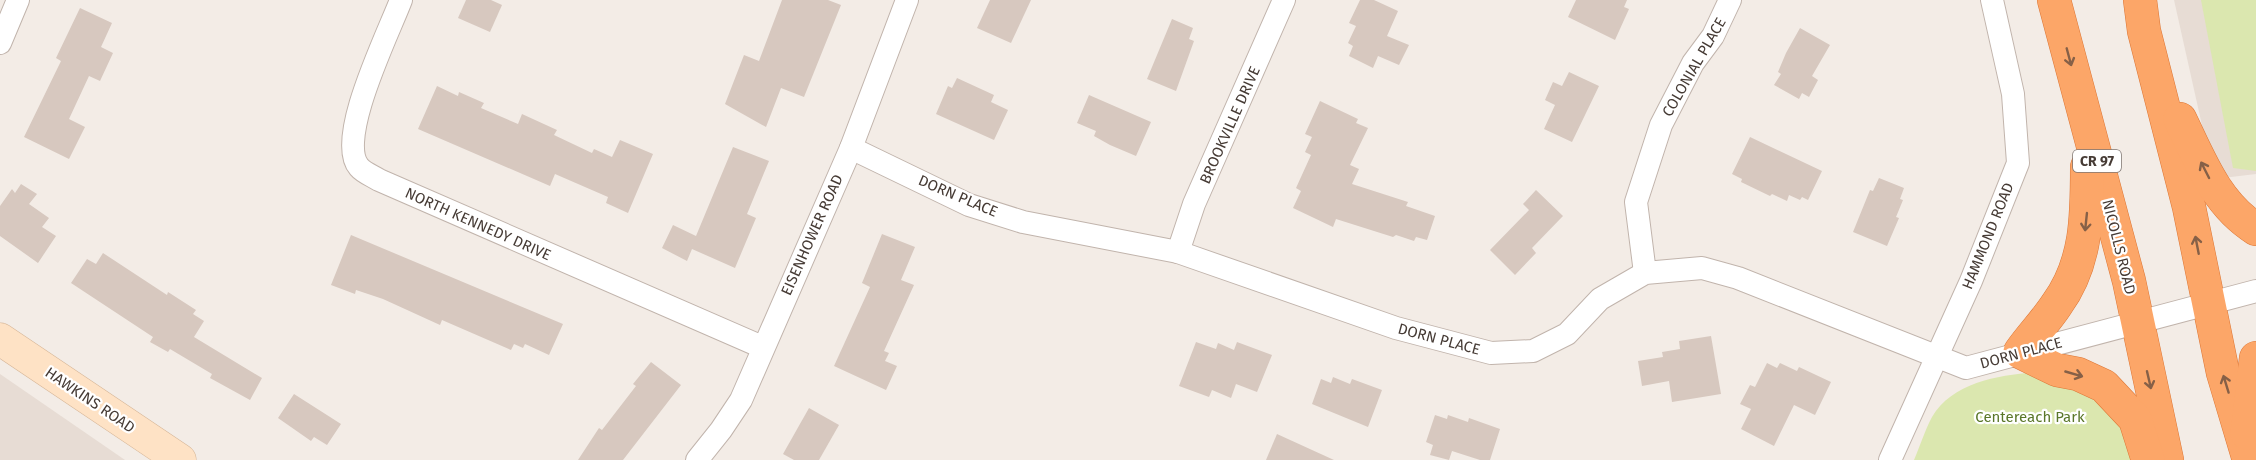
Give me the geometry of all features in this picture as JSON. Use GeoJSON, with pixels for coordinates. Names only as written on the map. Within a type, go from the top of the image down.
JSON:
{"type":"FeatureCollection","features":[{"type":"Feature","properties":{"kind":"highway","name":"NICOLLS ROAD"},"geometry":{"type":"LineString","coordinates":[[2054,0],[2129,281],[2167,460]]}},
{"type":"Feature","properties":{"kind":"highway"},"geometry":{"type":"LineString","coordinates":[[2140,0],[2151,61],[2189,207],[2223,373],[2247,455]]}},
{"type":"Feature","properties":{"kind":"highway"},"geometry":{"type":"LineString","coordinates":[[2151,61],[2217,193],[2243,221],[2256,229]]}},
{"type":"Feature","properties":{"kind":"highway"},"geometry":{"type":"LineString","coordinates":[[2087,121],[2087,209],[2083,247],[2073,277],[2057,305],[2020,352],[2057,370],[2078,374],[2104,386],[2135,419],[2148,460]]}},
{"type":"Feature","properties":{"kind":"highway"},"geometry":{"type":"LineString","coordinates":[[2247,455],[2256,358]]}},
{"type":"Feature","properties":{"kind":"street"},"geometry":{"type":"LineString","coordinates":[[0,43],[18,0]]}},
{"type":"Feature","properties":{"kind":"street","name":"NORTH KENNEDY DRIVE"},"geometry":{"type":"LineString","coordinates":[[401,0],[354,127],[352,150],[359,167],[379,180],[762,347]]}},
{"type":"Feature","properties":{"kind":"street","name":"EISENHOWER ROAD"},"geometry":{"type":"LineString","coordinates":[[697,460],[722,430],[741,400],[762,347],[851,148],[907,0]]}},
{"type":"Feature","properties":{"kind":"street","name":"BROOKVILLE DRIVE"},"geometry":{"type":"LineString","coordinates":[[1179,252],[1194,204],[1284,0]]}},
{"type":"Feature","properties":{"kind":"street","name":"COLONIAL PLACE"},"geometry":{"type":"LineString","coordinates":[[1645,273],[1636,202],[1661,125],[1693,63],[1713,36],[1730,0]]}},
{"type":"Feature","properties":{"kind":"street","name":"HAMMOND ROAD"},"geometry":{"type":"LineString","coordinates":[[1890,460],[1971,281],[2018,163],[2013,94],[1992,0]]}},
{"type":"Feature","properties":{"kind":"street","name":"DORN PLACE"},"geometry":{"type":"LineString","coordinates":[[851,148],[980,208],[1034,224],[1179,252],[1396,327],[1491,353],[1533,351],[1567,334],[1600,299],[1645,273],[1702,268],[1738,278],[1966,368],[2256,291]]}},
{"type":"Feature","properties":{"kind":"street","name":"HAWKINS ROAD"},"geometry":{"type":"LineString","coordinates":[[0,339],[180,460]]}},
{"type":"Feature","properties":{"kind":"shaded area"},"geometry":{"type":"Polygon","coordinates":[[[2174,0],[2256,0],[2256,174],[2214,179],[2174,0]]]}},
{"type":"Feature","properties":{"kind":"shaded area"},"geometry":{"type":"Polygon","coordinates":[[[0,374],[125,460],[0,460],[0,374]]]}},
{"type":"Feature","properties":{"kind":"green space"},"geometry":{"type":"Polygon","coordinates":[[[2201,0],[2256,0],[2256,171],[2233,168],[2201,0]]]}},
{"type":"Feature","properties":{"kind":"green space","name":"Centereach Park"},"geometry":{"type":"Polygon","coordinates":[[[2041,372],[2072,378],[2120,415],[2131,460],[1914,460],[1932,417],[1953,395],[1966,387],[1995,378],[2041,372]]]}},
{"type":"Feature","properties":{"kind":"building"},"geometry":{"type":"Polygon","coordinates":[[[466,0],[491,0],[502,5],[490,32],[458,18],[466,0]]]}},
{"type":"Feature","properties":{"kind":"building"},"geometry":{"type":"Polygon","coordinates":[[[782,0],[828,0],[841,5],[804,97],[781,88],[766,127],[725,104],[744,55],[759,61],[782,0]]]}},
{"type":"Feature","properties":{"kind":"building"},"geometry":{"type":"Polygon","coordinates":[[[990,0],[1031,0],[1011,43],[977,28],[990,0]]]}},
{"type":"Feature","properties":{"kind":"building"},"geometry":{"type":"Polygon","coordinates":[[[1360,0],[1374,0],[1398,11],[1387,36],[1409,45],[1399,65],[1378,56],[1373,68],[1349,56],[1353,46],[1348,43],[1356,26],[1349,23],[1360,0]]]}},
{"type":"Feature","properties":{"kind":"building"},"geometry":{"type":"Polygon","coordinates":[[[1576,0],[1627,0],[1624,7],[1629,9],[1615,40],[1568,17],[1576,0]]]}},
{"type":"Feature","properties":{"kind":"building"},"geometry":{"type":"Polygon","coordinates":[[[80,8],[112,23],[101,47],[113,53],[100,81],[89,76],[69,119],[85,127],[69,159],[24,137],[61,61],[56,58],[80,8]]]}},
{"type":"Feature","properties":{"kind":"building"},"geometry":{"type":"Polygon","coordinates":[[[1172,19],[1193,28],[1189,39],[1194,41],[1176,91],[1147,79],[1172,19]]]}},
{"type":"Feature","properties":{"kind":"building"},"geometry":{"type":"Polygon","coordinates":[[[1800,28],[1830,45],[1812,76],[1818,80],[1809,97],[1802,93],[1799,99],[1774,85],[1781,74],[1778,72],[1786,53],[1800,28]]]}},
{"type":"Feature","properties":{"kind":"building"},"geometry":{"type":"Polygon","coordinates":[[[1569,72],[1599,86],[1572,142],[1544,129],[1555,105],[1545,100],[1553,82],[1562,86],[1569,72]]]}},
{"type":"Feature","properties":{"kind":"building"},"geometry":{"type":"Polygon","coordinates":[[[957,78],[994,95],[991,102],[1008,110],[994,140],[936,114],[948,86],[952,88],[957,78]]]}},
{"type":"Feature","properties":{"kind":"building"},"geometry":{"type":"Polygon","coordinates":[[[437,86],[458,96],[459,92],[484,103],[481,108],[518,124],[522,114],[557,130],[554,135],[592,153],[594,149],[612,157],[620,140],[653,154],[628,213],[606,203],[608,197],[555,174],[550,186],[418,129],[437,86]]]}},
{"type":"Feature","properties":{"kind":"building"},"geometry":{"type":"Polygon","coordinates":[[[1089,95],[1151,122],[1136,156],[1110,145],[1094,136],[1096,131],[1077,123],[1089,95]]]}},
{"type":"Feature","properties":{"kind":"building"},"geometry":{"type":"Polygon","coordinates":[[[1320,101],[1358,119],[1356,123],[1368,128],[1350,165],[1359,169],[1352,184],[1408,202],[1406,206],[1435,216],[1427,240],[1416,237],[1414,241],[1396,235],[1393,237],[1336,219],[1333,227],[1293,208],[1301,191],[1296,188],[1311,155],[1305,152],[1312,137],[1305,134],[1320,101]]]}},
{"type":"Feature","properties":{"kind":"building"},"geometry":{"type":"Polygon","coordinates":[[[1750,137],[1822,171],[1808,200],[1802,197],[1800,200],[1789,195],[1787,201],[1772,194],[1770,196],[1741,182],[1742,179],[1732,174],[1750,137]]]}},
{"type":"Feature","properties":{"kind":"building"},"geometry":{"type":"Polygon","coordinates":[[[733,147],[769,161],[747,214],[756,218],[735,268],[692,249],[687,261],[662,248],[673,225],[696,236],[733,147]]]}},
{"type":"Feature","properties":{"kind":"building"},"geometry":{"type":"Polygon","coordinates":[[[1879,178],[1904,188],[1900,199],[1903,200],[1896,217],[1899,218],[1887,246],[1853,232],[1870,190],[1873,191],[1879,178]]]}},
{"type":"Feature","properties":{"kind":"building"},"geometry":{"type":"Polygon","coordinates":[[[21,184],[37,194],[29,204],[49,218],[42,227],[56,236],[38,263],[0,236],[0,206],[12,189],[15,193],[21,184]]]}},
{"type":"Feature","properties":{"kind":"building"},"geometry":{"type":"Polygon","coordinates":[[[1536,190],[1563,216],[1532,248],[1536,253],[1515,275],[1490,250],[1529,210],[1523,204],[1536,190]]]}},
{"type":"Feature","properties":{"kind":"building"},"geometry":{"type":"Polygon","coordinates":[[[882,234],[915,247],[901,280],[914,285],[884,351],[889,353],[885,361],[897,366],[886,390],[834,366],[870,287],[862,283],[882,234]]]}},
{"type":"Feature","properties":{"kind":"building"},"geometry":{"type":"Polygon","coordinates":[[[351,235],[563,324],[549,355],[525,344],[523,348],[514,344],[511,350],[442,320],[440,325],[383,299],[356,290],[355,294],[331,285],[351,235]]]}},
{"type":"Feature","properties":{"kind":"building"},"geometry":{"type":"Polygon","coordinates":[[[103,253],[167,295],[168,292],[196,310],[193,314],[204,321],[194,337],[262,378],[250,400],[210,378],[212,374],[170,349],[168,352],[150,342],[153,337],[71,283],[87,259],[96,264],[103,253]]]}},
{"type":"Feature","properties":{"kind":"building"},"geometry":{"type":"Polygon","coordinates":[[[1711,336],[1721,394],[1672,402],[1669,381],[1642,386],[1638,361],[1663,357],[1662,352],[1680,349],[1679,341],[1711,336]]]}},
{"type":"Feature","properties":{"kind":"building"},"geometry":{"type":"Polygon","coordinates":[[[1196,342],[1216,349],[1218,343],[1234,350],[1237,342],[1272,355],[1257,392],[1236,384],[1231,398],[1212,390],[1209,397],[1179,386],[1196,342]]]}},
{"type":"Feature","properties":{"kind":"building"},"geometry":{"type":"Polygon","coordinates":[[[651,362],[681,385],[623,460],[578,460],[599,428],[602,430],[636,386],[633,384],[651,362]]]}},
{"type":"Feature","properties":{"kind":"building"},"geometry":{"type":"Polygon","coordinates":[[[1767,363],[1777,368],[1780,363],[1797,371],[1799,367],[1831,382],[1815,415],[1794,405],[1774,446],[1741,429],[1751,409],[1740,404],[1750,385],[1755,387],[1767,363]]]}},
{"type":"Feature","properties":{"kind":"building"},"geometry":{"type":"Polygon","coordinates":[[[1333,377],[1350,384],[1352,379],[1382,390],[1368,427],[1312,404],[1321,379],[1331,383],[1333,377]]]}},
{"type":"Feature","properties":{"kind":"building"},"geometry":{"type":"Polygon","coordinates":[[[294,394],[341,424],[327,445],[314,437],[311,441],[278,418],[294,394]]]}},
{"type":"Feature","properties":{"kind":"building"},"geometry":{"type":"Polygon","coordinates":[[[809,408],[839,425],[819,460],[794,460],[783,454],[809,408]]]}},
{"type":"Feature","properties":{"kind":"building"},"geometry":{"type":"Polygon","coordinates":[[[1435,415],[1447,419],[1448,415],[1468,422],[1469,418],[1500,429],[1490,460],[1480,460],[1452,451],[1449,460],[1430,455],[1433,445],[1426,442],[1435,415]]]}},
{"type":"Feature","properties":{"kind":"building"},"geometry":{"type":"Polygon","coordinates":[[[1277,434],[1334,460],[1266,460],[1277,434]]]}}]}
